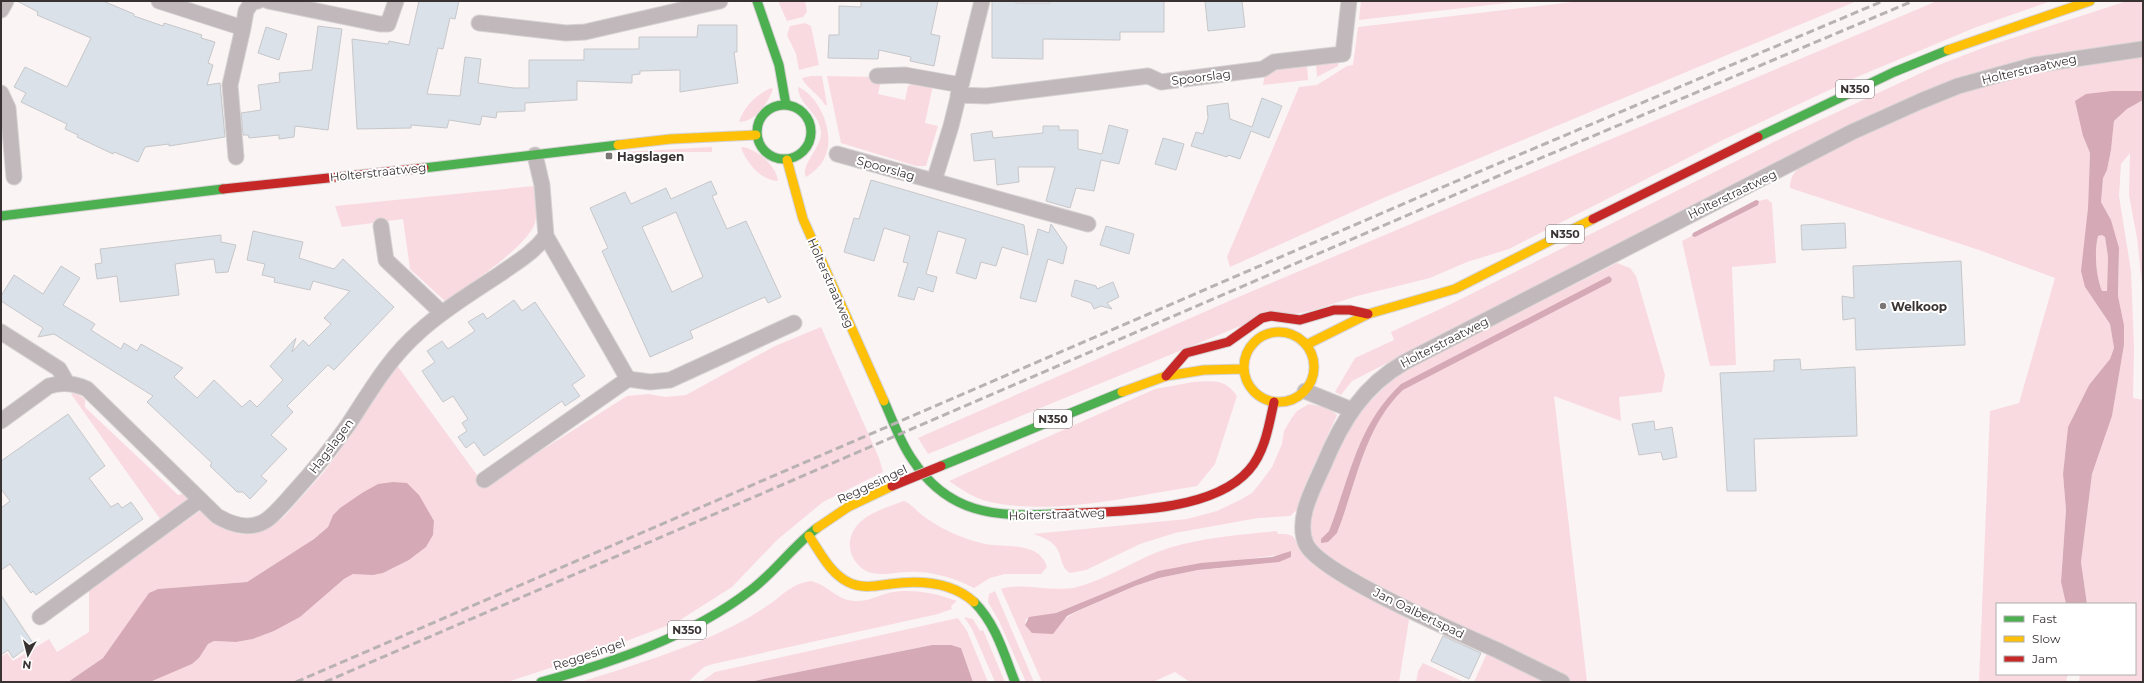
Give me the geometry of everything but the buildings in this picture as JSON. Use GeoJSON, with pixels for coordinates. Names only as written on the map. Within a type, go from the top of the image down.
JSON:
{"type":"FeatureCollection","features":[{"type":"Feature","properties":{"kind":"main road"},"geometry":{"type":"LineString","coordinates":[[758,1],[784,82],[786,105]]}},
{"type":"Feature","properties":{"kind":"main road","name":"N350"},"geometry":{"type":"LineString","coordinates":[[1306,345],[1368,314],[1455,289],[1793,118],[1894,72],[1961,45],[2090,1]]}},
{"type":"Feature","properties":{"kind":"main road"},"geometry":{"type":"LineString","coordinates":[[786,105],[800,110],[807,117],[812,134],[804,151],[787,160],[773,158],[766,154],[761,148],[756,135],[758,125],[767,111],[774,106],[786,105]]}},
{"type":"Feature","properties":{"kind":"main road","name":"Holterstraatweg"},"geometry":{"type":"LineString","coordinates":[[1,216],[236,187],[671,139],[756,135]]}},
{"type":"Feature","properties":{"kind":"main road","name":"Holterstraatweg"},"geometry":{"type":"LineString","coordinates":[[787,160],[803,219],[904,446],[919,470],[934,486],[960,504],[986,513],[1019,516],[1164,508],[1204,498],[1223,491],[1249,470],[1264,441],[1274,402]]}},
{"type":"Feature","properties":{"kind":"main road","name":"N350"},"geometry":{"type":"LineString","coordinates":[[1166,376],[1186,353],[1228,342],[1262,318],[1271,316],[1300,320],[1334,310],[1350,310],[1368,314]]}},
{"type":"Feature","properties":{"kind":"main road"},"geometry":{"type":"LineString","coordinates":[[1277,332],[1289,333],[1306,345],[1312,356],[1314,368],[1312,380],[1305,390],[1291,400],[1274,402],[1264,400],[1252,391],[1245,378],[1243,369],[1244,358],[1249,347],[1256,339],[1266,334],[1277,332]]}},
{"type":"Feature","properties":{"kind":"main road","name":"Reggesingel"},"geometry":{"type":"LineString","coordinates":[[541,682],[656,644],[708,620],[763,581],[822,523],[851,504],[1099,400],[1166,376],[1204,370],[1243,369]]}},
{"type":"Feature","properties":{"kind":"main road"},"geometry":{"type":"LineString","coordinates":[[809,536],[830,566],[840,577],[849,583],[864,586],[925,582],[949,587],[972,601],[989,620],[1015,682]]}},
{"type":"Feature","properties":{"kind":"street"},"geometry":{"type":"LineString","coordinates":[[1,10],[6,1]]}},
{"type":"Feature","properties":{"kind":"street"},"geometry":{"type":"LineString","coordinates":[[159,1],[198,6],[243,28]]}},
{"type":"Feature","properties":{"kind":"street"},"geometry":{"type":"LineString","coordinates":[[236,157],[230,85],[246,11],[252,2],[258,1]]}},
{"type":"Feature","properties":{"kind":"street"},"geometry":{"type":"LineString","coordinates":[[268,1],[380,24],[388,24],[396,1]]}},
{"type":"Feature","properties":{"kind":"street"},"geometry":{"type":"LineString","coordinates":[[479,23],[566,33],[585,32],[720,1]]}},
{"type":"Feature","properties":{"kind":"street"},"geometry":{"type":"LineString","coordinates":[[934,181],[982,1]]}},
{"type":"Feature","properties":{"kind":"street","name":"Spoorslag"},"geometry":{"type":"LineString","coordinates":[[877,76],[905,76],[986,96],[1148,76],[1162,82],[1263,69],[1274,62],[1343,54],[1349,1]]}},
{"type":"Feature","properties":{"kind":"street","name":"Holterstraatweg"},"geometry":{"type":"LineString","coordinates":[[1302,520],[1334,440],[1352,410],[1374,383],[1405,362],[1852,132],[1958,86],[1990,76],[2070,59],[2143,49]]}},
{"type":"Feature","properties":{"kind":"street"},"geometry":{"type":"LineString","coordinates":[[1,93],[8,108],[14,177]]}},
{"type":"Feature","properties":{"kind":"street","name":"Spoorslag"},"geometry":{"type":"LineString","coordinates":[[837,154],[1088,224]]}},
{"type":"Feature","properties":{"kind":"street"},"geometry":{"type":"LineString","coordinates":[[536,155],[542,185],[546,236],[628,379]]}},
{"type":"Feature","properties":{"kind":"street"},"geometry":{"type":"LineString","coordinates":[[381,226],[386,260],[442,313]]}},
{"type":"Feature","properties":{"kind":"street","name":"Hagslagen"},"geometry":{"type":"LineString","coordinates":[[1,421],[49,386],[67,383],[76,384],[87,389],[217,516],[231,524],[247,526],[266,520],[310,475],[348,425],[387,365],[419,331],[442,313],[531,253],[546,236]]}},
{"type":"Feature","properties":{"kind":"street"},"geometry":{"type":"LineString","coordinates":[[484,480],[628,379],[650,382],[670,380],[794,323]]}},
{"type":"Feature","properties":{"kind":"street"},"geometry":{"type":"LineString","coordinates":[[1,332],[59,369],[67,383]]}},
{"type":"Feature","properties":{"kind":"street"},"geometry":{"type":"LineString","coordinates":[[1305,390],[1352,410]]}},
{"type":"Feature","properties":{"kind":"street"},"geometry":{"type":"LineString","coordinates":[[40,617],[200,500]]}},
{"type":"Feature","properties":{"kind":"street","name":"Jan Oalbertspad"},"geometry":{"type":"LineString","coordinates":[[1302,520],[1306,543],[1314,555],[1321,560],[1402,606],[1562,682]]}},
{"type":"Feature","properties":{"kind":"shaded area"},"geometry":{"type":"Polygon","coordinates":[[[778,1],[805,1],[807,12],[803,17],[787,21],[778,1]]]}},
{"type":"Feature","properties":{"kind":"shaded area"},"geometry":{"type":"Polygon","coordinates":[[[1361,1],[1524,1],[1359,20],[1361,1]]]}},
{"type":"Feature","properties":{"kind":"shaded area"},"geometry":{"type":"Polygon","coordinates":[[[1581,1],[1857,1],[1381,199],[1230,267],[1227,257],[1299,87],[1317,85],[1347,66],[1353,65],[1358,27],[1581,1]]]}},
{"type":"Feature","properties":{"kind":"shaded area"},"geometry":{"type":"Polygon","coordinates":[[[1937,1],[2051,1],[1974,28],[1857,77],[1725,139],[1509,249],[1467,262],[1430,278],[1357,296],[1314,310],[1238,327],[928,454],[918,438],[1236,298],[1937,1]]]}},
{"type":"Feature","properties":{"kind":"shaded area"},"geometry":{"type":"Polygon","coordinates":[[[2127,1],[2143,1],[2143,42],[2053,54],[2016,62],[1980,73],[1885,108],[1352,381],[1341,395],[1335,392],[1355,358],[1394,340],[1391,332],[1453,303],[1790,134],[1936,66],[1988,46],[2127,1]]]}},
{"type":"Feature","properties":{"kind":"shaded area"},"geometry":{"type":"Polygon","coordinates":[[[805,23],[811,26],[819,65],[799,70],[796,54],[787,35],[790,26],[805,23]]]}},
{"type":"Feature","properties":{"kind":"shaded area"},"geometry":{"type":"Polygon","coordinates":[[[2143,57],[2143,91],[2112,91],[2083,136],[2090,153],[2085,287],[2110,324],[2114,348],[2110,359],[2089,385],[2068,427],[2063,474],[2066,510],[2061,582],[2066,603],[1996,603],[1996,675],[2068,675],[2066,682],[1979,682],[1990,411],[2019,403],[2055,278],[1979,250],[1790,188],[1791,180],[1799,168],[1906,115],[1950,97],[1973,89],[2015,78],[2100,62],[2143,57]]]}},
{"type":"Feature","properties":{"kind":"shaded area"},"geometry":{"type":"Polygon","coordinates":[[[1339,61],[1338,66],[1317,77],[1316,64],[1339,61]]]}},
{"type":"Feature","properties":{"kind":"shaded area"},"geometry":{"type":"Polygon","coordinates":[[[1307,65],[1308,80],[1263,85],[1265,74],[1272,70],[1307,65]]]}},
{"type":"Feature","properties":{"kind":"shaded area"},"geometry":{"type":"Polygon","coordinates":[[[822,76],[827,105],[825,105],[802,78],[822,76]]]}},
{"type":"Feature","properties":{"kind":"shaded area"},"geometry":{"type":"Polygon","coordinates":[[[827,76],[874,77],[881,81],[878,94],[905,100],[908,86],[917,82],[933,85],[925,123],[938,126],[926,166],[916,166],[841,143],[827,76]]]}},
{"type":"Feature","properties":{"kind":"shaded area"},"geometry":{"type":"Polygon","coordinates":[[[798,87],[806,91],[818,105],[823,114],[828,133],[827,151],[822,163],[806,177],[806,168],[820,140],[821,134],[817,120],[802,99],[798,87]]]}},
{"type":"Feature","properties":{"kind":"shaded area"},"geometry":{"type":"Polygon","coordinates":[[[771,88],[773,89],[765,106],[751,119],[739,122],[747,106],[760,94],[771,88]]]}},
{"type":"Feature","properties":{"kind":"shaded area"},"geometry":{"type":"Polygon","coordinates":[[[2112,91],[2143,91],[2143,100],[2127,109],[2114,121],[2111,150],[2107,170],[2103,178],[2101,202],[2111,220],[2119,248],[2118,296],[2124,325],[2124,345],[2112,416],[2092,474],[2081,562],[2087,603],[2066,603],[2061,582],[2066,510],[2063,474],[2068,427],[2089,385],[2110,359],[2114,348],[2110,324],[2085,287],[2081,271],[2088,208],[2090,153],[2083,136],[2075,101],[2086,94],[2112,91]],[[2102,235],[2098,236],[2096,249],[2097,271],[2102,291],[2107,291],[2108,257],[2105,237],[2102,235]]]}},
{"type":"Feature","properties":{"kind":"shaded area"},"geometry":{"type":"Polygon","coordinates":[[[2143,100],[2143,384],[2142,284],[2137,238],[2129,195],[2130,153],[2121,164],[2119,196],[2131,271],[2134,347],[2133,398],[2143,400],[2143,682],[2079,682],[2080,675],[2136,675],[2136,603],[2087,603],[2081,562],[2092,474],[2112,416],[2124,345],[2124,325],[2118,296],[2119,261],[2111,220],[2101,202],[2103,177],[2107,170],[2111,150],[2114,121],[2127,109],[2143,100]]]}},
{"type":"Feature","properties":{"kind":"shaded area"},"geometry":{"type":"Polygon","coordinates":[[[712,147],[712,152],[654,152],[624,157],[623,152],[712,147]]]}},
{"type":"Feature","properties":{"kind":"shaded area"},"geometry":{"type":"Polygon","coordinates":[[[743,147],[754,151],[765,159],[777,175],[778,181],[765,178],[755,170],[744,154],[741,148],[743,147]]]}},
{"type":"Feature","properties":{"kind":"shaded area"},"geometry":{"type":"Polygon","coordinates":[[[534,186],[536,219],[529,233],[520,244],[495,266],[446,302],[410,269],[403,219],[342,227],[335,206],[534,186]]]}},
{"type":"Feature","properties":{"kind":"shaded area"},"geometry":{"type":"Polygon","coordinates":[[[1767,199],[1772,203],[1776,263],[1732,267],[1736,365],[1710,366],[1682,241],[1759,201],[1767,199]]]}},
{"type":"Feature","properties":{"kind":"shaded area"},"geometry":{"type":"Polygon","coordinates":[[[1756,200],[1759,201],[1758,205],[1695,237],[1692,236],[1693,233],[1756,200]]]}},
{"type":"Feature","properties":{"kind":"shaded area"},"geometry":{"type":"Polygon","coordinates":[[[2102,235],[2105,237],[2108,257],[2107,291],[2102,291],[2096,264],[2098,236],[2102,235]]]}},
{"type":"Feature","properties":{"kind":"shaded area"},"geometry":{"type":"Polygon","coordinates":[[[1617,263],[1630,268],[1636,276],[1665,375],[1662,392],[1619,397],[1621,421],[1554,396],[1587,682],[1573,682],[1420,607],[1340,565],[1316,548],[1308,534],[1310,514],[1332,455],[1358,413],[1391,381],[1416,364],[1617,263]],[[1612,279],[1401,384],[1386,400],[1364,434],[1349,472],[1329,531],[1321,539],[1337,533],[1362,457],[1370,439],[1379,421],[1403,390],[1610,282],[1612,279]]]}},
{"type":"Feature","properties":{"kind":"shaded area"},"geometry":{"type":"Polygon","coordinates":[[[1609,276],[1612,279],[1611,282],[1403,390],[1379,421],[1370,439],[1362,457],[1337,533],[1328,542],[1321,543],[1321,539],[1329,531],[1349,472],[1364,434],[1386,400],[1401,384],[1609,276]]]}},
{"type":"Feature","properties":{"kind":"shaded area"},"geometry":{"type":"Polygon","coordinates":[[[821,327],[879,458],[883,472],[823,502],[777,540],[732,587],[677,622],[578,659],[507,682],[150,682],[192,664],[199,658],[208,644],[214,641],[236,642],[253,639],[274,631],[300,617],[344,579],[353,574],[383,573],[409,560],[426,547],[433,535],[434,521],[378,484],[340,508],[333,515],[328,527],[314,539],[247,582],[158,589],[150,593],[103,658],[68,682],[1,682],[1,657],[7,653],[13,661],[49,639],[57,652],[89,632],[89,590],[200,511],[224,529],[241,534],[259,532],[283,518],[324,472],[350,437],[396,364],[485,486],[627,396],[649,394],[665,397],[686,395],[775,346],[821,327]]]}},
{"type":"Feature","properties":{"kind":"shaded area"},"geometry":{"type":"Polygon","coordinates":[[[1213,381],[1223,383],[1228,386],[1237,396],[1215,464],[1197,486],[1092,503],[1037,507],[986,501],[971,495],[949,481],[1155,389],[1193,382],[1213,381]]]}},
{"type":"Feature","properties":{"kind":"shaded area"},"geometry":{"type":"Polygon","coordinates":[[[74,392],[85,399],[85,407],[87,409],[178,495],[185,493],[188,495],[188,502],[163,523],[71,394],[74,392]]]}},
{"type":"Feature","properties":{"kind":"shaded area"},"geometry":{"type":"Polygon","coordinates":[[[1309,404],[1328,408],[1337,415],[1305,485],[1297,510],[1290,516],[1258,518],[1175,533],[1140,544],[1086,570],[1070,573],[1065,569],[1057,548],[1045,538],[1033,534],[1187,519],[1217,511],[1252,493],[1272,467],[1282,444],[1284,431],[1291,419],[1297,411],[1309,404]]]}},
{"type":"Feature","properties":{"kind":"shaded area"},"geometry":{"type":"Polygon","coordinates":[[[393,482],[407,483],[419,495],[434,521],[433,535],[426,547],[409,560],[383,573],[373,575],[353,574],[344,579],[300,617],[274,631],[253,639],[236,642],[214,641],[208,644],[199,658],[192,664],[150,682],[68,682],[103,658],[149,593],[158,589],[247,582],[314,539],[328,527],[333,515],[340,508],[378,484],[393,482]]]}},
{"type":"Feature","properties":{"kind":"shaded area"},"geometry":{"type":"Polygon","coordinates":[[[904,501],[933,522],[969,540],[985,544],[1030,549],[1043,559],[1047,567],[1041,574],[1005,574],[990,578],[974,588],[954,579],[940,575],[918,572],[876,574],[861,568],[855,561],[850,549],[850,541],[857,525],[863,519],[904,501]]]}},
{"type":"Feature","properties":{"kind":"shaded area"},"geometry":{"type":"Polygon","coordinates":[[[1277,531],[1278,534],[1293,536],[1303,554],[1313,563],[1409,620],[1399,682],[1190,682],[1175,672],[1153,682],[1042,682],[1001,589],[1010,587],[1067,589],[1077,587],[1107,576],[1155,553],[1184,544],[1215,538],[1277,531]],[[1285,554],[1158,571],[1056,613],[1026,619],[1025,625],[1063,620],[1077,611],[1135,586],[1159,578],[1198,570],[1271,563],[1291,557],[1285,554]]]}},
{"type":"Feature","properties":{"kind":"shaded area"},"geometry":{"type":"Polygon","coordinates":[[[1291,551],[1291,557],[1279,562],[1198,570],[1159,578],[1135,586],[1067,616],[1053,634],[1032,633],[1025,625],[1029,617],[1056,613],[1158,571],[1201,563],[1272,557],[1291,551]]]}},
{"type":"Feature","properties":{"kind":"shaded area"},"geometry":{"type":"Polygon","coordinates":[[[811,581],[823,586],[838,596],[855,601],[864,601],[888,593],[915,591],[957,601],[951,606],[952,609],[938,614],[713,664],[704,667],[688,682],[580,682],[658,657],[715,635],[752,616],[799,584],[811,581]]]}},
{"type":"Feature","properties":{"kind":"shaded area"},"geometry":{"type":"Polygon","coordinates":[[[995,591],[1034,682],[1026,682],[999,621],[988,602],[989,594],[995,591]]]}},
{"type":"Feature","properties":{"kind":"shaded area"},"geometry":{"type":"Polygon","coordinates":[[[964,617],[973,619],[980,631],[983,630],[1005,682],[995,682],[972,629],[964,617]]]}},
{"type":"Feature","properties":{"kind":"shaded area"},"geometry":{"type":"Polygon","coordinates":[[[958,618],[967,631],[988,682],[973,682],[961,648],[951,645],[932,645],[749,682],[701,682],[715,672],[958,618]]]}},
{"type":"Feature","properties":{"kind":"shaded area"},"geometry":{"type":"Polygon","coordinates":[[[932,645],[951,645],[961,648],[973,682],[749,682],[932,645]]]}},
{"type":"Feature","properties":{"kind":"shaded area"},"geometry":{"type":"Polygon","coordinates":[[[1487,653],[1545,682],[1474,682],[1487,653]]]}},
{"type":"Feature","properties":{"kind":"shaded area"},"geometry":{"type":"Polygon","coordinates":[[[1423,663],[1464,682],[1416,682],[1418,671],[1423,663]]]}},
{"type":"Feature","properties":{"kind":"railway"},"geometry":{"type":"LineString","coordinates":[[296,682],[1438,189],[1883,1]]}},
{"type":"Feature","properties":{"kind":"railway"},"geometry":{"type":"LineString","coordinates":[[325,682],[1496,177],[1913,1]]}},
{"type":"Feature","properties":{"kind":"traffic: fast"},"geometry":{"type":"LineString","coordinates":[[757,1],[779,65],[786,105]]}},
{"type":"Feature","properties":{"kind":"traffic: fast"},"geometry":{"type":"LineString","coordinates":[[1758,137],[1894,72],[1948,50]]}},
{"type":"Feature","properties":{"kind":"traffic: fast"},"geometry":{"type":"LineString","coordinates":[[779,105],[789,105],[799,109],[807,117],[811,127],[811,132],[811,137],[807,147],[799,155],[789,159],[779,159],[769,155],[761,147],[757,137],[757,127],[761,117],[769,109],[779,105]]}},
{"type":"Feature","properties":{"kind":"traffic: fast"},"geometry":{"type":"LineString","coordinates":[[424,168],[618,145]]}},
{"type":"Feature","properties":{"kind":"traffic: fast"},"geometry":{"type":"LineString","coordinates":[[1,216],[223,189]]}},
{"type":"Feature","properties":{"kind":"traffic: fast"},"geometry":{"type":"LineString","coordinates":[[941,466],[1122,392]]}},
{"type":"Feature","properties":{"kind":"traffic: fast"},"geometry":{"type":"LineString","coordinates":[[884,401],[900,438],[912,459],[926,477],[941,491],[957,501],[974,508],[992,512],[1032,515],[1054,514]]}},
{"type":"Feature","properties":{"kind":"traffic: fast"},"geometry":{"type":"LineString","coordinates":[[541,682],[596,666],[650,646],[703,621],[727,607],[760,583],[808,535],[817,528]]}},
{"type":"Feature","properties":{"kind":"traffic: fast"},"geometry":{"type":"LineString","coordinates":[[974,602],[982,611],[994,630],[1015,682]]}},
{"type":"Feature","properties":{"kind":"traffic: slow"},"geometry":{"type":"LineString","coordinates":[[1948,50],[2090,1]]}},
{"type":"Feature","properties":{"kind":"traffic: slow"},"geometry":{"type":"LineString","coordinates":[[618,145],[671,139],[756,135]]}},
{"type":"Feature","properties":{"kind":"traffic: slow"},"geometry":{"type":"LineString","coordinates":[[787,160],[803,219],[884,401]]}},
{"type":"Feature","properties":{"kind":"traffic: slow"},"geometry":{"type":"LineString","coordinates":[[1306,345],[1368,314],[1455,289],[1593,219]]}},
{"type":"Feature","properties":{"kind":"traffic: slow"},"geometry":{"type":"LineString","coordinates":[[1272,332],[1286,332],[1299,338],[1308,347],[1312,353],[1314,367],[1312,381],[1304,392],[1293,400],[1286,402],[1272,402],[1265,400],[1254,392],[1246,381],[1244,374],[1244,360],[1246,353],[1254,342],[1265,334],[1272,332]]}},
{"type":"Feature","properties":{"kind":"traffic: slow"},"geometry":{"type":"LineString","coordinates":[[1122,392],[1166,376],[1204,370],[1243,369]]}},
{"type":"Feature","properties":{"kind":"traffic: slow"},"geometry":{"type":"LineString","coordinates":[[817,528],[848,507],[892,486]]}},
{"type":"Feature","properties":{"kind":"traffic: slow"},"geometry":{"type":"LineString","coordinates":[[809,536],[831,568],[848,582],[858,586],[879,586],[912,582],[935,584],[956,590],[974,602]]}},
{"type":"Feature","properties":{"kind":"traffic: jam"},"geometry":{"type":"LineString","coordinates":[[1593,219],[1758,137]]}},
{"type":"Feature","properties":{"kind":"traffic: jam"},"geometry":{"type":"LineString","coordinates":[[223,189],[424,168]]}},
{"type":"Feature","properties":{"kind":"traffic: jam"},"geometry":{"type":"LineString","coordinates":[[1166,376],[1186,353],[1228,342],[1262,318],[1271,316],[1300,320],[1334,310],[1350,310],[1368,314]]}},
{"type":"Feature","properties":{"kind":"traffic: jam"},"geometry":{"type":"LineString","coordinates":[[1054,514],[1130,511],[1158,508],[1185,503],[1210,495],[1232,485],[1249,470],[1259,455],[1266,438],[1274,402]]}},
{"type":"Feature","properties":{"kind":"traffic: jam"},"geometry":{"type":"LineString","coordinates":[[892,486],[941,466]]}},
{"type":"Feature","properties":{"kind":"place","name":"Hagslagen"},"geometry":{"type":"Point","coordinates":[609,156]}},
{"type":"Feature","properties":{"kind":"place","name":"Welkoop"},"geometry":{"type":"Point","coordinates":[1883,306]}}]}
